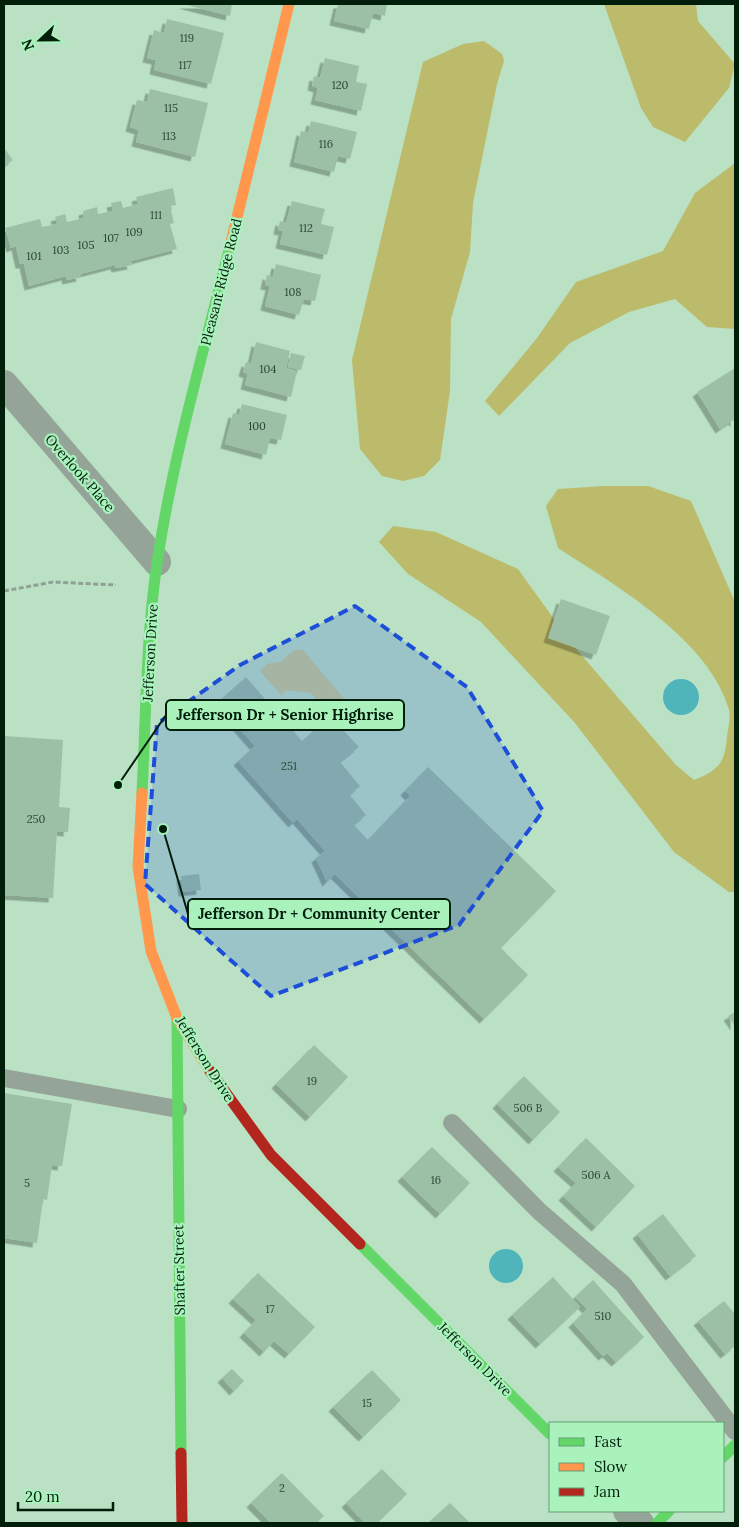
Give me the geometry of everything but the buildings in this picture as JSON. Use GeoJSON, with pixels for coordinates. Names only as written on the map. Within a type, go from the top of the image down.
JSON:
{"type":"FeatureCollection","features":[{"type":"Feature","properties":{"kind":"street","name":"Pleasant Ridge Road"},"geometry":{"type":"LineString","coordinates":[[157,562],[172,483],[289,4]]}},
{"type":"Feature","properties":{"kind":"street","name":"Overlook Place"},"geometry":{"type":"LineString","coordinates":[[4,384],[157,562]]}},
{"type":"Feature","properties":{"kind":"street","name":"Jefferson Drive"},"geometry":{"type":"LineString","coordinates":[[157,562],[138,867],[151,951],[177,1018],[217,1083],[271,1155],[549,1433]]}},
{"type":"Feature","properties":{"kind":"street","name":"Shafter Street"},"geometry":{"type":"LineString","coordinates":[[177,1018],[182,1523]]}},
{"type":"Feature","properties":{"kind":"street"},"geometry":{"type":"LineString","coordinates":[[724,1456],[735,1445]]}},
{"type":"Feature","properties":{"kind":"street"},"geometry":{"type":"LineString","coordinates":[[628,1512],[640,1523]]}},
{"type":"Feature","properties":{"kind":"street"},"geometry":{"type":"LineString","coordinates":[[656,1523],[668,1512]]}},
{"type":"Feature","properties":{"kind":"lane"},"geometry":{"type":"LineString","coordinates":[[4,1078],[178,1108]]}},
{"type":"Feature","properties":{"kind":"lane"},"geometry":{"type":"LineString","coordinates":[[452,1123],[539,1211],[623,1284],[735,1431]]}},
{"type":"Feature","properties":{"kind":"path"},"geometry":{"type":"LineString","coordinates":[[4,590],[53,582],[116,585]]}},
{"type":"Feature","properties":{"kind":"highlighted area"},"geometry":{"type":"Polygon","coordinates":[[[355,606],[467,687],[543,811],[459,925],[271,996],[145,884],[157,724],[240,665],[355,606]]]}},
{"type":"Feature","properties":{"kind":"green space"},"geometry":{"type":"Polygon","coordinates":[[[294,650],[303,650],[345,700],[334,710],[324,708],[311,693],[287,690],[281,695],[260,671],[267,664],[280,662],[294,650]]]}},
{"type":"Feature","properties":{"kind":"shaded area"},"geometry":{"type":"Polygon","coordinates":[[[604,4],[696,4],[698,21],[735,64],[729,88],[685,142],[653,127],[641,108],[604,4]]]}},
{"type":"Feature","properties":{"kind":"shaded area"},"geometry":{"type":"Polygon","coordinates":[[[484,41],[502,54],[504,61],[497,84],[473,203],[470,252],[451,319],[450,391],[440,460],[424,476],[403,481],[382,476],[360,449],[352,360],[423,62],[463,44],[484,41]]]}},
{"type":"Feature","properties":{"kind":"shaded area"},"geometry":{"type":"Polygon","coordinates":[[[735,163],[735,329],[707,327],[675,299],[629,312],[570,343],[499,416],[485,401],[537,338],[576,282],[663,251],[695,193],[735,163]]]}},
{"type":"Feature","properties":{"kind":"shaded area"},"geometry":{"type":"Polygon","coordinates":[[[648,486],[691,501],[735,602],[735,892],[729,892],[674,852],[575,723],[481,622],[408,574],[379,542],[393,526],[436,532],[518,569],[572,644],[676,765],[694,780],[715,769],[725,753],[730,713],[719,684],[702,660],[682,638],[658,617],[606,579],[558,548],[546,506],[558,489],[648,486]]]}},
{"type":"Feature","properties":{"kind":"water"},"geometry":{"type":"Polygon","coordinates":[[[681,679],[694,684],[699,697],[694,710],[681,715],[668,710],[663,697],[668,684],[681,679]]]}},
{"type":"Feature","properties":{"kind":"water"},"geometry":{"type":"Polygon","coordinates":[[[506,1249],[513,1250],[518,1254],[522,1259],[522,1273],[518,1278],[513,1282],[506,1283],[499,1282],[494,1278],[490,1273],[489,1266],[490,1259],[494,1254],[499,1250],[506,1249]]]}},
{"type":"Feature","properties":{"kind":"traffic: fast"},"geometry":{"type":"LineString","coordinates":[[142,793],[148,648],[157,563],[180,443],[230,246]]}},
{"type":"Feature","properties":{"kind":"traffic: fast"},"geometry":{"type":"LineString","coordinates":[[177,1018],[181,1453]]}},
{"type":"Feature","properties":{"kind":"traffic: fast"},"geometry":{"type":"LineString","coordinates":[[360,1244],[549,1433]]}},
{"type":"Feature","properties":{"kind":"traffic: fast"},"geometry":{"type":"LineString","coordinates":[[724,1456],[735,1445]]}},
{"type":"Feature","properties":{"kind":"traffic: fast"},"geometry":{"type":"LineString","coordinates":[[657,1523],[668,1512]]}},
{"type":"Feature","properties":{"kind":"traffic: slow"},"geometry":{"type":"LineString","coordinates":[[230,246],[289,4]]}},
{"type":"Feature","properties":{"kind":"traffic: slow"},"geometry":{"type":"LineString","coordinates":[[142,793],[138,867],[151,951],[177,1018],[210,1071]]}},
{"type":"Feature","properties":{"kind":"traffic: jam"},"geometry":{"type":"LineString","coordinates":[[210,1071],[271,1155],[360,1244]]}},
{"type":"Feature","properties":{"kind":"traffic: jam"},"geometry":{"type":"LineString","coordinates":[[181,1453],[182,1523]]}},
{"type":"Feature","properties":{"kind":"place","name":"Jefferson Dr + Senior Highrise"},"geometry":{"type":"Point","coordinates":[118,785]}},
{"type":"Feature","properties":{"kind":"place","name":"Jefferson Dr + Community Center"},"geometry":{"type":"Point","coordinates":[163,829]}}]}
